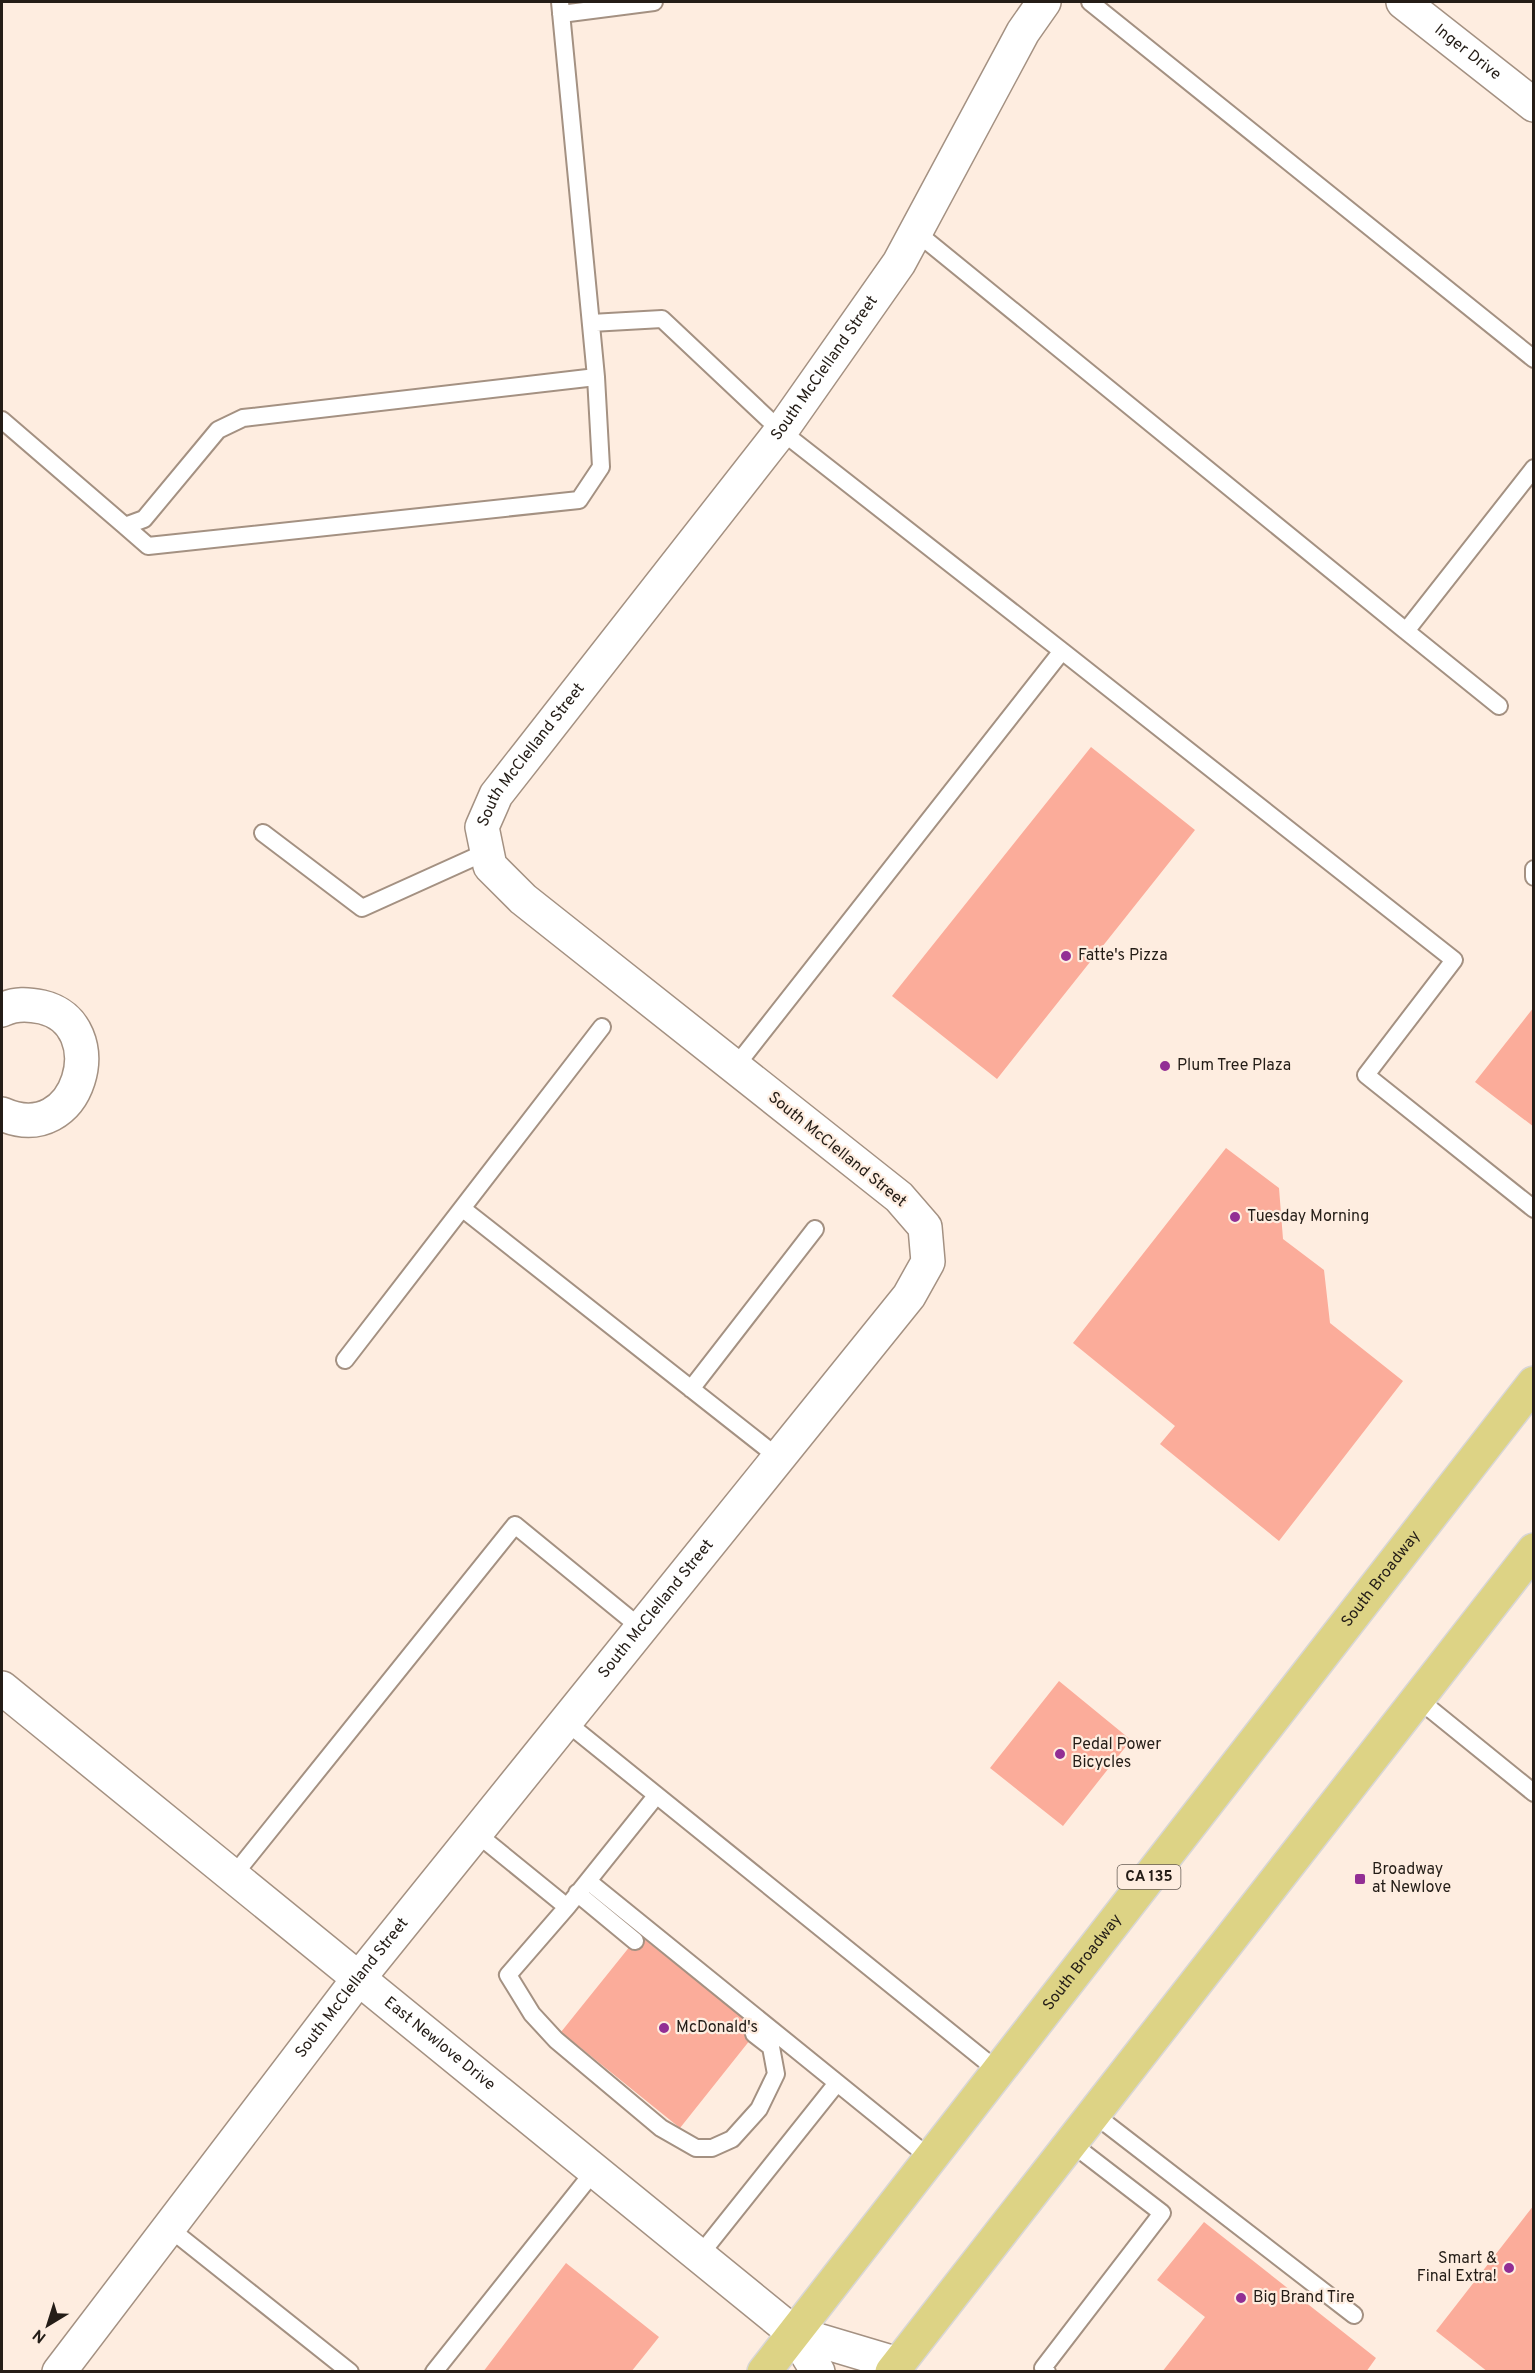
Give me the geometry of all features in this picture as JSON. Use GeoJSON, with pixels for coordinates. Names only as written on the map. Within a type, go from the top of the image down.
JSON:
{"type":"FeatureCollection","features":[{"type":"Feature","properties":{"kind":"main road","name":"South Broadway"},"geometry":{"type":"LineString","coordinates":[[764,2372],[1533,1383]]}},
{"type":"Feature","properties":{"kind":"main road"},"geometry":{"type":"LineString","coordinates":[[900,2369],[1071,2143],[1533,1550]]}},
{"type":"Feature","properties":{"kind":"street","name":"South McClelland Street"},"geometry":{"type":"LineString","coordinates":[[59,2372],[359,1978],[909,1296],[927,1262],[925,1227],[898,1197],[523,899],[490,866],[482,827],[496,795],[781,431],[899,263],[1023,32],[1044,2]]}},
{"type":"Feature","properties":{"kind":"street","name":"Inger Drive"},"geometry":{"type":"LineString","coordinates":[[1403,2],[1533,105]]}},
{"type":"Feature","properties":{"kind":"street"},"geometry":{"type":"LineString","coordinates":[[2,1010],[10,1006],[29,1004],[47,1008],[64,1019],[75,1034],[82,1052],[82,1071],[76,1089],[64,1104],[48,1115],[30,1119],[11,1118],[2,1114]]}},
{"type":"Feature","properties":{"kind":"street","name":"East Newlove Drive"},"geometry":{"type":"LineString","coordinates":[[2,1688],[794,2333],[818,2372]]}},
{"type":"Feature","properties":{"kind":"street","name":"East Newlove Drive"},"geometry":{"type":"LineString","coordinates":[[794,2333],[900,2369]]}},
{"type":"Feature","properties":{"kind":"lane"},"geometry":{"type":"LineString","coordinates":[[2,420],[148,546],[579,500],[601,467],[596,377],[561,8],[654,2]]}},
{"type":"Feature","properties":{"kind":"lane"},"geometry":{"type":"LineString","coordinates":[[1090,2],[1533,359]]}},
{"type":"Feature","properties":{"kind":"lane"},"geometry":{"type":"LineString","coordinates":[[915,232],[1499,706]]}},
{"type":"Feature","properties":{"kind":"lane"},"geometry":{"type":"LineString","coordinates":[[591,323],[662,319],[781,431],[1454,960],[1366,1075],[1533,1209]]}},
{"type":"Feature","properties":{"kind":"lane"},"geometry":{"type":"LineString","coordinates":[[125,526],[144,519],[218,430],[243,418],[596,377]]}},
{"type":"Feature","properties":{"kind":"lane"},"geometry":{"type":"LineString","coordinates":[[1406,630],[1533,468]]}},
{"type":"Feature","properties":{"kind":"lane"},"geometry":{"type":"LineString","coordinates":[[735,1067],[1062,651]]}},
{"type":"Feature","properties":{"kind":"lane"},"geometry":{"type":"LineString","coordinates":[[263,833],[362,908],[486,852]]}},
{"type":"Feature","properties":{"kind":"lane"},"geometry":{"type":"LineString","coordinates":[[1533,869],[1533,877]]}},
{"type":"Feature","properties":{"kind":"lane"},"geometry":{"type":"LineString","coordinates":[[345,1360],[602,1027]]}},
{"type":"Feature","properties":{"kind":"lane"},"geometry":{"type":"LineString","coordinates":[[463,1209],[778,1458]]}},
{"type":"Feature","properties":{"kind":"lane"},"geometry":{"type":"LineString","coordinates":[[691,1389],[815,1229]]}},
{"type":"Feature","properties":{"kind":"lane"},"geometry":{"type":"LineString","coordinates":[[233,1876],[515,1525],[641,1628]]}},
{"type":"Feature","properties":{"kind":"lane"},"geometry":{"type":"LineString","coordinates":[[1418,1699],[1533,1793]]}},
{"type":"Feature","properties":{"kind":"lane"},"geometry":{"type":"LineString","coordinates":[[566,1722],[998,2071]]}},
{"type":"Feature","properties":{"kind":"lane"},"geometry":{"type":"LineString","coordinates":[[656,1796],[567,1907],[508,1975],[532,2014],[556,2040],[661,2128],[696,2148],[712,2148],[732,2139],[759,2109],[776,2074],[771,2048],[754,2034]]}},
{"type":"Feature","properties":{"kind":"lane"},"geometry":{"type":"LineString","coordinates":[[476,1833],[567,1907]]}},
{"type":"Feature","properties":{"kind":"lane"},"geometry":{"type":"LineString","coordinates":[[583,1887],[635,1941]]}},
{"type":"Feature","properties":{"kind":"lane"},"geometry":{"type":"LineString","coordinates":[[583,1887],[837,2083],[930,2158]]}},
{"type":"Feature","properties":{"kind":"lane"},"geometry":{"type":"LineString","coordinates":[[699,2256],[837,2083]]}},
{"type":"Feature","properties":{"kind":"lane"},"geometry":{"type":"LineString","coordinates":[[1095,2115],[1354,2315]]}},
{"type":"Feature","properties":{"kind":"lane"},"geometry":{"type":"LineString","coordinates":[[1047,2372],[1043,2368],[1162,2213],[1071,2143]]}},
{"type":"Feature","properties":{"kind":"lane"},"geometry":{"type":"LineString","coordinates":[[434,2372],[595,2170]]}},
{"type":"Feature","properties":{"kind":"lane"},"geometry":{"type":"LineString","coordinates":[[169,2228],[350,2372]]}},
{"type":"Feature","properties":{"kind":"building"},"geometry":{"type":"Polygon","coordinates":[[[1091,747],[1195,830],[997,1079],[892,996],[1091,747]]]}},
{"type":"Feature","properties":{"kind":"building"},"geometry":{"type":"Polygon","coordinates":[[[1534,1007],[1534,1127],[1475,1082],[1534,1007]]]}},
{"type":"Feature","properties":{"kind":"building"},"geometry":{"type":"Polygon","coordinates":[[[1226,1148],[1279,1188],[1283,1239],[1324,1270],[1330,1323],[1403,1381],[1279,1541],[1160,1444],[1175,1426],[1073,1343],[1226,1148]]]}},
{"type":"Feature","properties":{"kind":"building","name":"Pedal Power Bicycles"},"geometry":{"type":"Polygon","coordinates":[[[1059,1681],[1131,1740],[1063,1826],[990,1768],[1059,1681]]]}},
{"type":"Feature","properties":{"kind":"building"},"geometry":{"type":"Polygon","coordinates":[[[639,1935],[758,2030],[680,2128],[561,2032],[639,1935]]]}},
{"type":"Feature","properties":{"kind":"building","name":"Smart & Final Extra!"},"geometry":{"type":"Polygon","coordinates":[[[1534,2205],[1534,2372],[1488,2372],[1436,2331],[1534,2205]]]}},
{"type":"Feature","properties":{"kind":"building","name":"Big Brand Tire"},"geometry":{"type":"Polygon","coordinates":[[[1204,2222],[1376,2358],[1366,2372],[1162,2372],[1205,2317],[1157,2280],[1204,2222]]]}},
{"type":"Feature","properties":{"kind":"building"},"geometry":{"type":"Polygon","coordinates":[[[566,2263],[659,2337],[631,2372],[483,2372],[566,2263]]]}},
{"type":"Feature","properties":{"kind":"place","name":"Fatte's Pizza"},"geometry":{"type":"Point","coordinates":[1066,956]}},
{"type":"Feature","properties":{"kind":"place","name":"Plum Tree Plaza"},"geometry":{"type":"Point","coordinates":[1165,1066]}},
{"type":"Feature","properties":{"kind":"place","name":"Tuesday Morning"},"geometry":{"type":"Point","coordinates":[1235,1217]}},
{"type":"Feature","properties":{"kind":"place","name":"Pedal Power Bicycles"},"geometry":{"type":"Point","coordinates":[1060,1754]}},
{"type":"Feature","properties":{"kind":"place","name":"Broadway at Newlove"},"geometry":{"type":"Point","coordinates":[1360,1879]}},
{"type":"Feature","properties":{"kind":"place","name":"McDonald's"},"geometry":{"type":"Point","coordinates":[664,2028]}},
{"type":"Feature","properties":{"kind":"place","name":"Smart & Final Extra!"},"geometry":{"type":"Point","coordinates":[1509,2268]}},
{"type":"Feature","properties":{"kind":"place","name":"Big Brand Tire"},"geometry":{"type":"Point","coordinates":[1241,2298]}}]}
